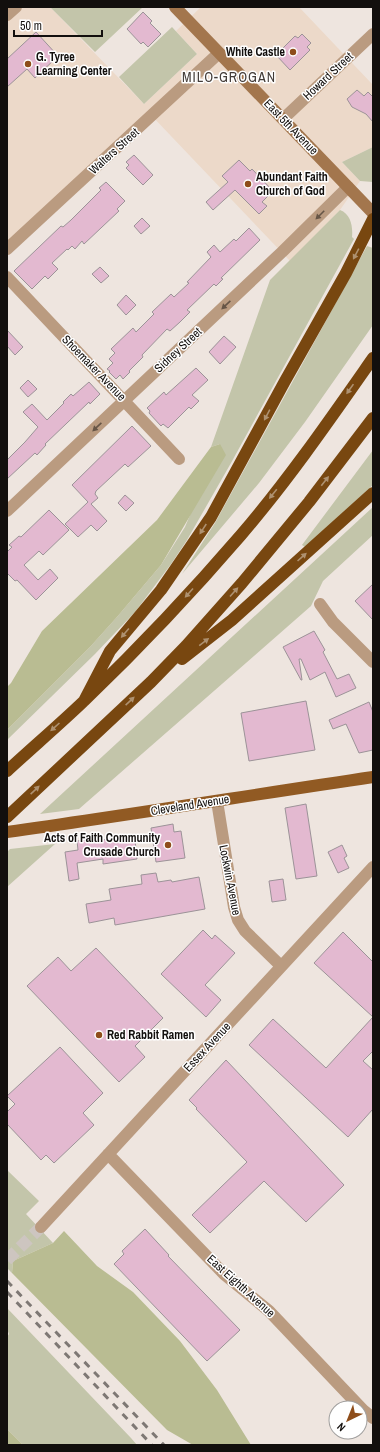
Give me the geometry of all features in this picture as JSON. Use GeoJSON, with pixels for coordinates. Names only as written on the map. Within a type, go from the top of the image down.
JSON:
{"type":"FeatureCollection","features":[{"type":"Feature","properties":{"kind":"highway"},"geometry":{"type":"LineString","coordinates":[[84,701],[110,651],[161,590],[211,517],[346,273],[373,219]]}},
{"type":"Feature","properties":{"kind":"highway"},"geometry":{"type":"LineString","coordinates":[[7,771],[84,701],[133,653],[242,534],[292,470],[373,358]]}},
{"type":"Feature","properties":{"kind":"highway"},"geometry":{"type":"LineString","coordinates":[[7,817],[151,682],[186,646],[242,583],[309,502],[373,418]]}},
{"type":"Feature","properties":{"kind":"highway"},"geometry":{"type":"LineString","coordinates":[[151,682],[232,620],[373,493]]}},
{"type":"Feature","properties":{"kind":"main road","name":"East 5th Avenue"},"geometry":{"type":"LineString","coordinates":[[175,7],[373,213]]}},
{"type":"Feature","properties":{"kind":"main road","name":"Cleveland Avenue"},"geometry":{"type":"LineString","coordinates":[[7,832],[373,777]]}},
{"type":"Feature","properties":{"kind":"street"},"geometry":{"type":"LineString","coordinates":[[7,15],[16,7]]}},
{"type":"Feature","properties":{"kind":"street","name":"Howard Street"},"geometry":{"type":"LineString","coordinates":[[283,119],[373,34]]}},
{"type":"Feature","properties":{"kind":"street","name":"Walters Street"},"geometry":{"type":"LineString","coordinates":[[7,249],[220,53]]}},
{"type":"Feature","properties":{"kind":"street","name":"Sidney Street"},"geometry":{"type":"LineString","coordinates":[[7,511],[282,252],[348,187]]}},
{"type":"Feature","properties":{"kind":"street","name":"Shoemaker Avenue"},"geometry":{"type":"LineString","coordinates":[[7,277],[125,400],[179,459]]}},
{"type":"Feature","properties":{"kind":"street"},"geometry":{"type":"LineString","coordinates":[[320,604],[334,622],[373,662]]}},
{"type":"Feature","properties":{"kind":"street","name":"Lockwin Avenue"},"geometry":{"type":"LineString","coordinates":[[217,801],[234,907],[238,920],[245,931],[281,966]]}},
{"type":"Feature","properties":{"kind":"street","name":"Essex Avenue"},"geometry":{"type":"LineString","coordinates":[[41,1227],[373,867]]}},
{"type":"Feature","properties":{"kind":"street","name":"East Eighth Avenue"},"geometry":{"type":"LineString","coordinates":[[108,1154],[224,1274],[268,1311],[363,1410],[373,1418]]}},
{"type":"Feature","properties":{"kind":"shaded area"},"geometry":{"type":"Polygon","coordinates":[[[18,7],[50,7],[144,104],[197,54],[176,31],[201,7],[299,7],[373,85],[373,147],[342,162],[360,181],[340,210],[290,261],[151,115],[7,250],[7,17],[18,7]]]}},
{"type":"Feature","properties":{"kind":"green space"},"geometry":{"type":"Polygon","coordinates":[[[50,7],[143,7],[95,52],[50,7]]]}},
{"type":"Feature","properties":{"kind":"green space"},"geometry":{"type":"Polygon","coordinates":[[[172,27],[197,54],[144,104],[119,77],[172,27]]]}},
{"type":"Feature","properties":{"kind":"green space"},"geometry":{"type":"Polygon","coordinates":[[[373,147],[373,182],[360,181],[342,162],[373,147]]]}},
{"type":"Feature","properties":{"kind":"green space"},"geometry":{"type":"Polygon","coordinates":[[[340,210],[347,214],[349,218],[352,225],[352,237],[354,239],[187,540],[135,612],[95,654],[7,740],[7,730],[90,647],[117,617],[161,565],[185,527],[220,444],[211,447],[270,280],[340,210]]]}},
{"type":"Feature","properties":{"kind":"green space"},"geometry":{"type":"Polygon","coordinates":[[[367,246],[373,248],[373,325],[305,422],[259,483],[182,574],[215,523],[367,246]]]}},
{"type":"Feature","properties":{"kind":"green space"},"geometry":{"type":"Polygon","coordinates":[[[220,444],[226,455],[161,565],[90,647],[7,730],[7,687],[11,683],[42,631],[157,520],[211,447],[220,444]]]}},
{"type":"Feature","properties":{"kind":"green space"},"geometry":{"type":"Polygon","coordinates":[[[373,450],[373,485],[305,547],[302,545],[373,450]]]}},
{"type":"Feature","properties":{"kind":"green space"},"geometry":{"type":"Polygon","coordinates":[[[373,507],[373,535],[323,581],[311,606],[79,809],[40,814],[373,507]]]}},
{"type":"Feature","properties":{"kind":"green space"},"geometry":{"type":"Polygon","coordinates":[[[55,844],[7,887],[7,852],[10,849],[55,844]]]}},
{"type":"Feature","properties":{"kind":"green space"},"geometry":{"type":"Polygon","coordinates":[[[7,1170],[39,1201],[26,1214],[53,1243],[13,1261],[12,1273],[7,1268],[7,1170]]]}},
{"type":"Feature","properties":{"kind":"green space"},"geometry":{"type":"Polygon","coordinates":[[[64,1231],[97,1266],[133,1292],[180,1341],[217,1390],[251,1445],[193,1445],[167,1430],[12,1273],[13,1261],[53,1243],[64,1231]]]}},
{"type":"Feature","properties":{"kind":"green space"},"geometry":{"type":"Polygon","coordinates":[[[7,1308],[137,1445],[23,1445],[7,1429],[7,1337],[9,1334],[7,1329],[7,1308]]]}},
{"type":"Feature","properties":{"kind":"green space"},"geometry":{"type":"Polygon","coordinates":[[[7,1429],[23,1445],[7,1445],[7,1429]]]}},
{"type":"Feature","properties":{"kind":"building"},"geometry":{"type":"Polygon","coordinates":[[[143,12],[152,21],[150,23],[161,34],[148,47],[143,42],[141,44],[127,29],[143,12]]]}},
{"type":"Feature","properties":{"kind":"building","name":"G. Tyree Learning Center"},"geometry":{"type":"Polygon","coordinates":[[[36,32],[58,56],[35,78],[27,69],[7,87],[7,59],[36,32]]]}},
{"type":"Feature","properties":{"kind":"building","name":"White Castle"},"geometry":{"type":"Polygon","coordinates":[[[302,34],[311,43],[307,47],[310,50],[290,70],[276,55],[295,36],[298,38],[302,34]]]}},
{"type":"Feature","properties":{"kind":"building"},"geometry":{"type":"Polygon","coordinates":[[[357,90],[364,96],[368,92],[373,97],[373,122],[366,114],[352,107],[347,99],[357,90]]]}},
{"type":"Feature","properties":{"kind":"building"},"geometry":{"type":"Polygon","coordinates":[[[134,155],[153,175],[143,185],[126,168],[129,165],[126,162],[134,155]]]}},
{"type":"Feature","properties":{"kind":"building","name":"Abundant Faith Church of God"},"geometry":{"type":"Polygon","coordinates":[[[239,160],[250,171],[252,169],[273,191],[262,202],[267,206],[259,214],[235,190],[213,210],[206,202],[228,182],[222,176],[239,160]]]}},
{"type":"Feature","properties":{"kind":"building"},"geometry":{"type":"Polygon","coordinates":[[[106,182],[125,201],[117,209],[119,211],[84,244],[82,241],[75,249],[72,246],[68,250],[67,249],[52,263],[58,269],[48,279],[45,276],[32,289],[14,271],[61,226],[63,227],[71,220],[101,190],[99,188],[106,182]]]}},
{"type":"Feature","properties":{"kind":"building"},"geometry":{"type":"Polygon","coordinates":[[[142,218],[150,226],[141,234],[134,226],[142,218]]]}},
{"type":"Feature","properties":{"kind":"building"},"geometry":{"type":"Polygon","coordinates":[[[249,228],[260,240],[221,278],[223,279],[216,286],[214,284],[187,310],[190,312],[180,322],[170,331],[167,329],[142,355],[143,357],[123,379],[120,375],[116,379],[107,369],[113,363],[109,359],[115,353],[111,349],[133,328],[136,332],[154,314],[152,312],[171,294],[174,297],[189,283],[187,282],[211,257],[207,252],[214,245],[220,252],[234,239],[236,241],[249,228]]]}},
{"type":"Feature","properties":{"kind":"building"},"geometry":{"type":"Polygon","coordinates":[[[100,267],[109,276],[101,283],[92,274],[100,267]]]}},
{"type":"Feature","properties":{"kind":"building"},"geometry":{"type":"Polygon","coordinates":[[[126,295],[136,305],[126,315],[117,305],[126,295]]]}},
{"type":"Feature","properties":{"kind":"building"},"geometry":{"type":"Polygon","coordinates":[[[7,330],[23,347],[15,355],[7,346],[7,330]]]}},
{"type":"Feature","properties":{"kind":"building"},"geometry":{"type":"Polygon","coordinates":[[[224,336],[236,347],[220,364],[209,352],[224,336]]]}},
{"type":"Feature","properties":{"kind":"building"},"geometry":{"type":"Polygon","coordinates":[[[196,368],[208,380],[192,395],[199,401],[191,409],[189,407],[168,428],[163,424],[161,426],[149,413],[150,411],[147,408],[164,392],[166,395],[196,368]]]}},
{"type":"Feature","properties":{"kind":"building"},"geometry":{"type":"Polygon","coordinates":[[[28,380],[37,389],[28,397],[20,388],[28,380]]]}},
{"type":"Feature","properties":{"kind":"building"},"geometry":{"type":"Polygon","coordinates":[[[89,382],[100,394],[90,404],[89,402],[45,444],[46,445],[37,455],[35,453],[7,479],[7,460],[38,427],[23,412],[32,404],[47,420],[71,394],[73,396],[89,382]]]}},
{"type":"Feature","properties":{"kind":"building"},"geometry":{"type":"Polygon","coordinates":[[[132,426],[151,446],[128,467],[125,464],[96,491],[95,494],[98,498],[91,504],[107,521],[97,531],[91,525],[78,537],[65,524],[88,502],[72,485],[132,426]]]}},
{"type":"Feature","properties":{"kind":"building"},"geometry":{"type":"Polygon","coordinates":[[[125,495],[134,503],[126,511],[118,503],[125,495]]]}},
{"type":"Feature","properties":{"kind":"building"},"geometry":{"type":"Polygon","coordinates":[[[49,510],[69,530],[43,555],[39,551],[24,565],[38,580],[50,569],[58,578],[36,600],[17,580],[15,581],[7,573],[7,552],[12,547],[9,545],[19,536],[21,537],[49,510]]]}},
{"type":"Feature","properties":{"kind":"building"},"geometry":{"type":"Polygon","coordinates":[[[373,584],[373,620],[355,601],[373,584]]]}},
{"type":"Feature","properties":{"kind":"building"},"geometry":{"type":"Polygon","coordinates":[[[314,631],[325,650],[323,652],[337,679],[349,674],[356,688],[336,697],[325,672],[310,680],[301,659],[299,659],[301,680],[283,647],[314,631]]]}},
{"type":"Feature","properties":{"kind":"building"},"geometry":{"type":"Polygon","coordinates":[[[306,701],[315,750],[249,761],[241,713],[306,701]]]}},
{"type":"Feature","properties":{"kind":"building"},"geometry":{"type":"Polygon","coordinates":[[[369,702],[373,712],[373,750],[359,753],[346,724],[333,729],[329,720],[369,702]]]}},
{"type":"Feature","properties":{"kind":"building"},"geometry":{"type":"Polygon","coordinates":[[[306,804],[317,876],[296,879],[285,808],[306,804]]]}},
{"type":"Feature","properties":{"kind":"building","name":"Acts of Faith Community Crusade Church"},"geometry":{"type":"Polygon","coordinates":[[[173,824],[174,832],[181,831],[185,858],[156,862],[151,828],[173,824]]]}},
{"type":"Feature","properties":{"kind":"building"},"geometry":{"type":"Polygon","coordinates":[[[131,836],[132,841],[135,840],[137,859],[103,864],[103,859],[77,863],[79,879],[69,881],[65,852],[78,850],[77,841],[87,840],[88,842],[131,836]]]}},
{"type":"Feature","properties":{"kind":"building"},"geometry":{"type":"Polygon","coordinates":[[[342,845],[347,856],[344,858],[349,868],[338,873],[328,852],[342,845]]]}},
{"type":"Feature","properties":{"kind":"building"},"geometry":{"type":"Polygon","coordinates":[[[156,873],[158,882],[171,880],[172,882],[199,877],[205,909],[115,925],[114,918],[89,923],[86,904],[111,900],[109,889],[142,884],[141,875],[156,873]]]}},
{"type":"Feature","properties":{"kind":"building"},"geometry":{"type":"Polygon","coordinates":[[[283,879],[286,900],[272,902],[269,881],[283,879]]]}},
{"type":"Feature","properties":{"kind":"building"},"geometry":{"type":"Polygon","coordinates":[[[203,930],[212,939],[215,935],[235,953],[205,985],[221,1000],[206,1017],[161,974],[203,930]]]}},
{"type":"Feature","properties":{"kind":"building"},"geometry":{"type":"Polygon","coordinates":[[[343,932],[373,962],[373,1017],[314,963],[343,932]]]}},
{"type":"Feature","properties":{"kind":"building"},"geometry":{"type":"Polygon","coordinates":[[[96,948],[163,1018],[135,1046],[145,1057],[119,1082],[27,986],[58,957],[71,971],[96,948]]]}},
{"type":"Feature","properties":{"kind":"building"},"geometry":{"type":"Polygon","coordinates":[[[373,1017],[373,1051],[363,1061],[373,1070],[373,1109],[348,1137],[249,1045],[273,1019],[326,1068],[373,1017]]]}},
{"type":"Feature","properties":{"kind":"building"},"geometry":{"type":"Polygon","coordinates":[[[60,1047],[103,1093],[83,1113],[94,1125],[54,1163],[46,1155],[41,1160],[7,1124],[7,1112],[15,1104],[7,1096],[60,1047]]]}},
{"type":"Feature","properties":{"kind":"building"},"geometry":{"type":"Polygon","coordinates":[[[226,1060],[344,1185],[306,1222],[264,1181],[210,1233],[192,1215],[247,1162],[189,1100],[226,1060]]]}},
{"type":"Feature","properties":{"kind":"building"},"geometry":{"type":"Polygon","coordinates":[[[145,1229],[169,1255],[168,1256],[240,1330],[207,1361],[114,1264],[124,1254],[122,1251],[145,1229]]]}},
{"type":"Feature","properties":{"kind":"tunnel"},"geometry":{"type":"LineString","coordinates":[[7,1260],[41,1227]]}},
{"type":"Feature","properties":{"kind":"railway"},"geometry":{"type":"LineString","coordinates":[[7,1281],[164,1445]]}},
{"type":"Feature","properties":{"kind":"railway"},"geometry":{"type":"LineString","coordinates":[[7,1292],[152,1445]]}},
{"type":"Feature","properties":{"kind":"place","name":"White Castle"},"geometry":{"type":"Point","coordinates":[293,52]}},
{"type":"Feature","properties":{"kind":"place","name":"G. Tyree Learning Center"},"geometry":{"type":"Point","coordinates":[28,64]}},
{"type":"Feature","properties":{"kind":"place","name":"Abundant Faith Church of God"},"geometry":{"type":"Point","coordinates":[248,184]}},
{"type":"Feature","properties":{"kind":"place","name":"Acts of Faith Community Crusade Church"},"geometry":{"type":"Point","coordinates":[168,845]}},
{"type":"Feature","properties":{"kind":"place","name":"Red Rabbit Ramen"},"geometry":{"type":"Point","coordinates":[99,1035]}},
{"type":"Feature","properties":{"kind":"district","name":"MILO-GROGAN"},"geometry":{"type":"Point","coordinates":[229,77]}}]}
